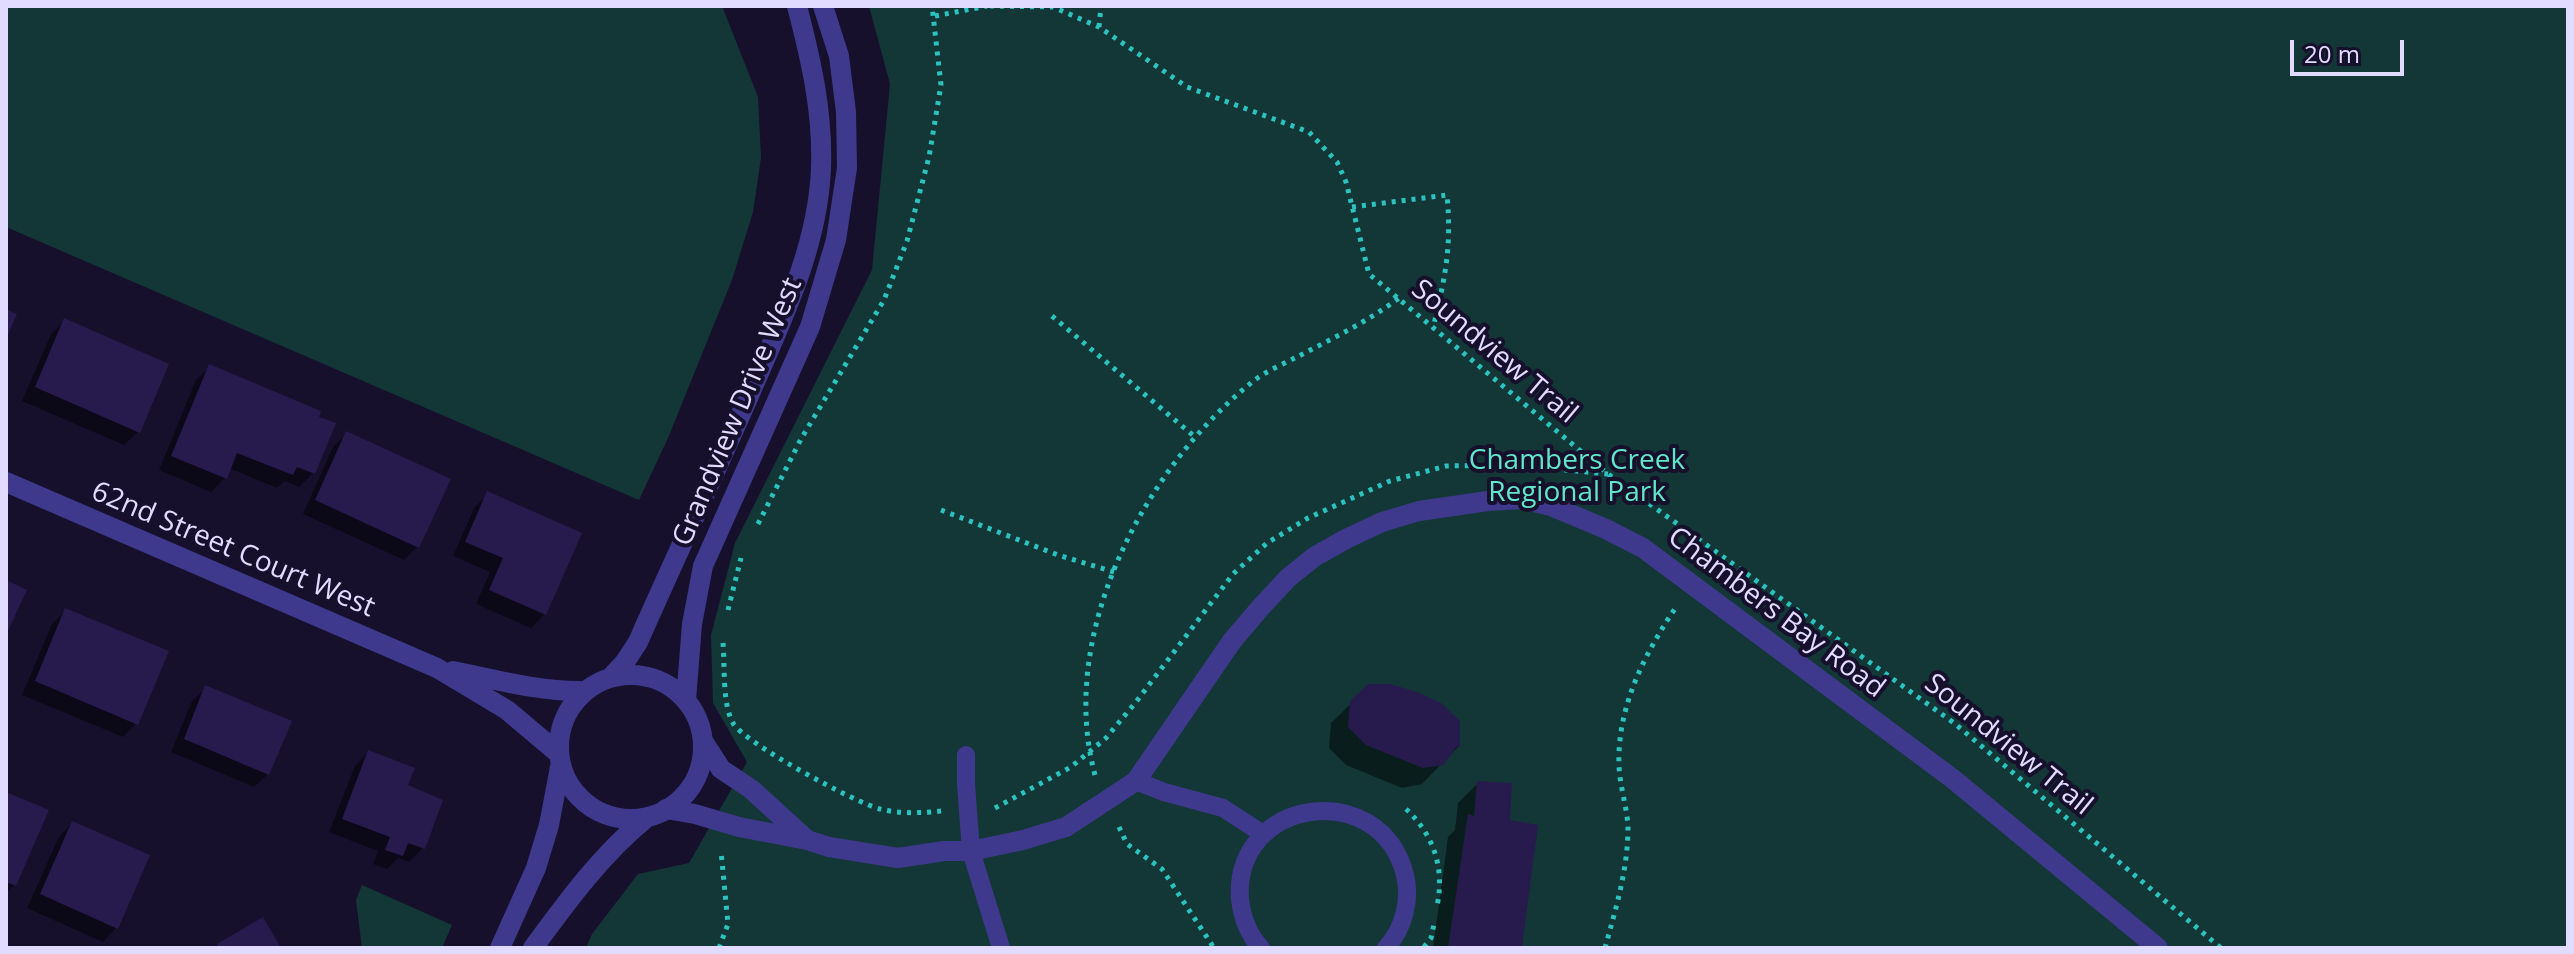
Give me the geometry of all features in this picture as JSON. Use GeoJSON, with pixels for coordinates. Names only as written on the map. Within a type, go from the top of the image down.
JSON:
{"type":"FeatureCollection","features":[{"type":"Feature","properties":{"kind":"street","name":"Grandview Drive West"},"geometry":{"type":"LineString","coordinates":[[611,677],[638,642],[703,500],[784,315],[812,237],[821,170],[821,117],[813,68],[797,6]]}},
{"type":"Feature","properties":{"kind":"street","name":"Grandview Drive West"},"geometry":{"type":"LineString","coordinates":[[686,700],[692,624],[703,566],[810,327],[836,240],[847,168],[846,112],[839,56],[823,6]]}},
{"type":"Feature","properties":{"kind":"street","name":"62nd Street Court West"},"geometry":{"type":"LineString","coordinates":[[6,482],[437,668],[507,710],[559,760]]}},
{"type":"Feature","properties":{"kind":"street","name":"Chambers Bay Road"},"geometry":{"type":"LineString","coordinates":[[666,809],[829,847],[898,858],[944,851],[971,851],[1066,827],[1136,781],[1232,641],[1288,578],[1314,557],[1382,522],[1419,511],[1521,499],[1551,506],[1643,548],[1953,779],[2158,948]]}},
{"type":"Feature","properties":{"kind":"street","name":"62nd Street Court West"},"geometry":{"type":"LineString","coordinates":[[437,668],[536,689],[585,691]]}},
{"type":"Feature","properties":{"kind":"street"},"geometry":{"type":"LineString","coordinates":[[500,948],[536,868],[549,825],[562,722],[585,691],[611,677],[644,676],[671,686],[686,700],[697,717],[703,741],[699,773],[681,800],[645,819],[622,820],[592,809],[573,792],[559,760]]}},
{"type":"Feature","properties":{"kind":"street","name":"Chambers Bay Road"},"geometry":{"type":"LineString","coordinates":[[703,741],[721,769],[751,789],[807,840]]}},
{"type":"Feature","properties":{"kind":"street"},"geometry":{"type":"LineString","coordinates":[[533,948],[601,860],[645,819]]}},
{"type":"Feature","properties":{"kind":"lane"},"geometry":{"type":"LineString","coordinates":[[966,755],[971,851],[1001,948]]}},
{"type":"Feature","properties":{"kind":"lane"},"geometry":{"type":"LineString","coordinates":[[1136,781],[1223,808],[1263,834]]}},
{"type":"Feature","properties":{"kind":"lane"},"geometry":{"type":"LineString","coordinates":[[1261,948],[1252,938],[1242,912],[1239,884],[1247,857],[1263,834],[1286,818],[1311,810],[1339,811],[1365,820],[1386,837],[1401,860],[1408,887],[1405,914],[1394,939],[1386,948]]}},
{"type":"Feature","properties":{"kind":"path"},"geometry":{"type":"LineString","coordinates":[[757,524],[801,439],[884,300],[907,241],[929,157],[941,85],[932,6]]}},
{"type":"Feature","properties":{"kind":"path","name":"Soundview Trail"},"geometry":{"type":"LineString","coordinates":[[935,16],[988,6],[1053,7],[1099,27],[1187,87],[1309,132],[1337,162],[1346,182],[1369,274],[1608,474],[1954,723],[2221,948]]}},
{"type":"Feature","properties":{"kind":"path"},"geometry":{"type":"LineString","coordinates":[[1099,27],[1101,6]]}},
{"type":"Feature","properties":{"kind":"path"},"geometry":{"type":"LineString","coordinates":[[1352,207],[1447,195],[1450,225],[1448,262],[1433,328]]}},
{"type":"Feature","properties":{"kind":"path"},"geometry":{"type":"LineString","coordinates":[[1214,948],[1162,869],[1127,844],[1103,805],[1089,752],[1085,717],[1087,674],[1100,614],[1131,532],[1162,479],[1195,437],[1252,381],[1372,318],[1399,298]]}},
{"type":"Feature","properties":{"kind":"path"},"geometry":{"type":"LineString","coordinates":[[1052,316],[1195,437]]}},
{"type":"Feature","properties":{"kind":"path"},"geometry":{"type":"LineString","coordinates":[[941,510],[1058,555],[1114,572]]}},
{"type":"Feature","properties":{"kind":"path"},"geometry":{"type":"LineString","coordinates":[[725,620],[743,553]]}},
{"type":"Feature","properties":{"kind":"path"},"geometry":{"type":"LineString","coordinates":[[1605,948],[1622,886],[1628,826],[1619,767],[1621,725],[1631,691],[1652,642],[1679,603]]}},
{"type":"Feature","properties":{"kind":"path"},"geometry":{"type":"LineString","coordinates":[[721,634],[727,702],[733,724],[770,753],[859,801],[882,809],[928,812],[968,810]]}},
{"type":"Feature","properties":{"kind":"path"},"geometry":{"type":"LineString","coordinates":[[719,948],[728,924],[721,850]]}},
{"type":"Feature","properties":{"kind":"green space"},"geometry":{"type":"Polygon","coordinates":[[[6,6],[722,6],[758,97],[761,158],[753,212],[732,280],[668,438],[639,500],[6,227],[6,6]]]}},
{"type":"Feature","properties":{"kind":"green space","name":"Chambers Creek Regional Park"},"geometry":{"type":"Polygon","coordinates":[[[869,6],[2568,6],[2568,948],[586,948],[592,934],[638,874],[689,863],[747,762],[713,703],[711,635],[735,543],[872,270],[890,84],[869,6]]]}},
{"type":"Feature","properties":{"kind":"green space"},"geometry":{"type":"Polygon","coordinates":[[[362,885],[452,925],[442,948],[362,948],[356,900],[362,885]]]}},
{"type":"Feature","properties":{"kind":"building"},"geometry":{"type":"Polygon","coordinates":[[[6,309],[17,314],[6,339],[6,309]]]}},
{"type":"Feature","properties":{"kind":"building"},"geometry":{"type":"Polygon","coordinates":[[[64,318],[169,364],[140,433],[35,387],[64,318]]]}},
{"type":"Feature","properties":{"kind":"building"},"geometry":{"type":"Polygon","coordinates":[[[209,364],[321,411],[319,417],[336,423],[315,474],[297,467],[293,475],[237,453],[227,479],[171,456],[209,364]]]}},
{"type":"Feature","properties":{"kind":"building"},"geometry":{"type":"Polygon","coordinates":[[[346,431],[451,479],[419,548],[315,500],[346,431]]]}},
{"type":"Feature","properties":{"kind":"building"},"geometry":{"type":"Polygon","coordinates":[[[487,491],[582,533],[546,615],[489,590],[503,558],[465,542],[487,491]]]}},
{"type":"Feature","properties":{"kind":"building"},"geometry":{"type":"Polygon","coordinates":[[[6,580],[27,590],[6,635],[6,580]]]}},
{"type":"Feature","properties":{"kind":"building"},"geometry":{"type":"Polygon","coordinates":[[[65,608],[169,651],[138,725],[35,681],[65,608]]]}},
{"type":"Feature","properties":{"kind":"building"},"geometry":{"type":"Polygon","coordinates":[[[1368,684],[1390,684],[1441,703],[1460,721],[1460,747],[1456,747],[1444,765],[1423,768],[1366,745],[1348,727],[1350,701],[1368,684]]]}},
{"type":"Feature","properties":{"kind":"building"},"geometry":{"type":"Polygon","coordinates":[[[205,685],[292,721],[269,775],[184,739],[205,685]]]}},
{"type":"Feature","properties":{"kind":"building"},"geometry":{"type":"Polygon","coordinates":[[[368,750],[415,768],[408,785],[443,800],[425,849],[408,843],[403,856],[385,850],[390,837],[342,819],[368,750]]]}},
{"type":"Feature","properties":{"kind":"building"},"geometry":{"type":"Polygon","coordinates":[[[1477,781],[1512,783],[1510,820],[1538,825],[1522,948],[1448,948],[1468,814],[1474,816],[1477,781]]]}},
{"type":"Feature","properties":{"kind":"building"},"geometry":{"type":"Polygon","coordinates":[[[6,792],[49,810],[16,886],[6,882],[6,792]]]}},
{"type":"Feature","properties":{"kind":"building"},"geometry":{"type":"Polygon","coordinates":[[[72,821],[150,855],[118,929],[40,894],[72,821]]]}},
{"type":"Feature","properties":{"kind":"building"},"geometry":{"type":"Polygon","coordinates":[[[263,917],[281,948],[219,948],[217,944],[263,917]]]}}]}
